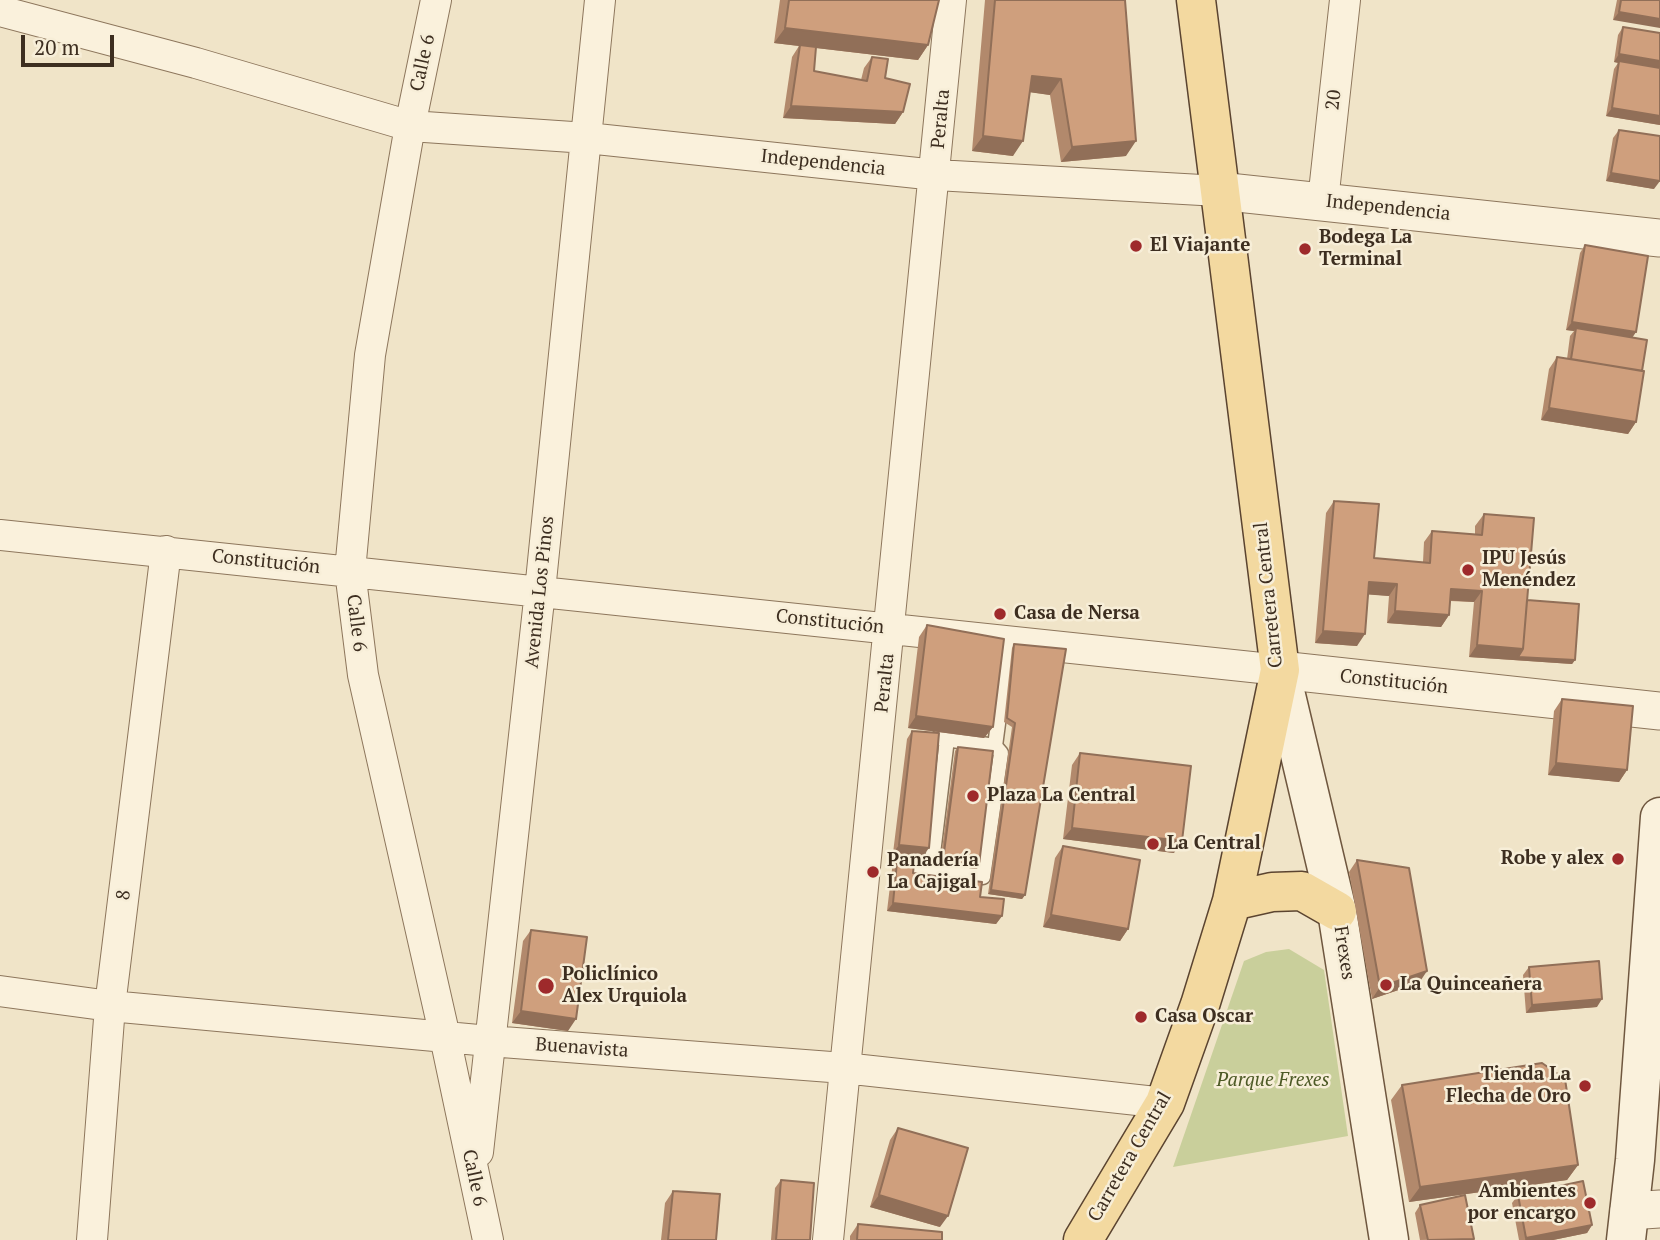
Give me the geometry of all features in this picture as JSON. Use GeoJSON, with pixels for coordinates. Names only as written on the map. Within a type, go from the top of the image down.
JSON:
{"type":"FeatureCollection","features":[{"type":"Feature","properties":{"kind":"main road","name":"Carretera Central"},"geometry":{"type":"LineString","coordinates":[[1083,1240],[1165,1103],[1200,1005],[1232,901],[1280,670],[1196,0]]}},
{"type":"Feature","properties":{"kind":"main road","name":"Frexes"},"geometry":{"type":"LineString","coordinates":[[1280,670],[1337,911],[1389,1240]]}},
{"type":"Feature","properties":{"kind":"main road"},"geometry":{"type":"LineString","coordinates":[[1638,1220],[1647,1160],[1660,817]]}},
{"type":"Feature","properties":{"kind":"main road"},"geometry":{"type":"LineString","coordinates":[[1232,901],[1272,892],[1302,891],[1337,911]]}},
{"type":"Feature","properties":{"kind":"street","name":"Calle 6"},"geometry":{"type":"LineString","coordinates":[[436,0],[410,126],[370,355],[350,571],[363,675],[488,1240]]}},
{"type":"Feature","properties":{"kind":"street","name":"Avenida Los Pinos"},"geometry":{"type":"LineString","coordinates":[[475,1183],[540,591],[600,0]]}},
{"type":"Feature","properties":{"kind":"street","name":"Peralta"},"geometry":{"type":"LineString","coordinates":[[828,1240],[936,175],[951,0]]}},
{"type":"Feature","properties":{"kind":"street","name":"20"},"geometry":{"type":"LineString","coordinates":[[1323,201],[1345,0]]}},
{"type":"Feature","properties":{"kind":"street","name":"Independencia"},"geometry":{"type":"LineString","coordinates":[[0,11],[196,63],[410,126],[587,138],[936,175],[1219,191],[1660,238]]}},
{"type":"Feature","properties":{"kind":"street","name":"Constitución"},"geometry":{"type":"LineString","coordinates":[[0,535],[1660,711]]}},
{"type":"Feature","properties":{"kind":"street","name":"8"},"geometry":{"type":"LineString","coordinates":[[92,1240],[110,1006],[166,551]]}},
{"type":"Feature","properties":{"kind":"street","name":"Buenavista"},"geometry":{"type":"LineString","coordinates":[[0,991],[110,1006],[489,1041],[844,1068],[1165,1103]]}},
{"type":"Feature","properties":{"kind":"lane"},"geometry":{"type":"LineString","coordinates":[[995,746],[1009,642]]}},
{"type":"Feature","properties":{"kind":"lane"},"geometry":{"type":"LineString","coordinates":[[914,869],[983,877],[1000,752],[995,746],[922,736]]}},
{"type":"Feature","properties":{"kind":"lane"},"geometry":{"type":"LineString","coordinates":[[931,870],[947,739]]}},
{"type":"Feature","properties":{"kind":"green space","name":"Parque Frexes"},"geometry":{"type":"Polygon","coordinates":[[[1289,949],[1324,970],[1348,1136],[1173,1167],[1244,961],[1266,952],[1289,949]]]}},
{"type":"Feature","properties":{"kind":"building"},"geometry":{"type":"Polygon","coordinates":[[[789,0],[939,0],[928,45],[785,28],[789,0]]]}},
{"type":"Feature","properties":{"kind":"building"},"geometry":{"type":"Polygon","coordinates":[[[995,0],[1125,0],[1136,141],[1072,147],[1061,79],[1032,76],[1023,141],[983,136],[995,0]]]}},
{"type":"Feature","properties":{"kind":"building"},"geometry":{"type":"Polygon","coordinates":[[[1621,0],[1660,0],[1660,19],[1619,12],[1621,0]]]}},
{"type":"Feature","properties":{"kind":"building"},"geometry":{"type":"Polygon","coordinates":[[[1623,27],[1660,33],[1660,61],[1619,54],[1623,27]]]}},
{"type":"Feature","properties":{"kind":"building"},"geometry":{"type":"Polygon","coordinates":[[[800,45],[816,47],[814,71],[867,81],[872,57],[888,59],[885,78],[910,84],[903,112],[791,106],[800,45]]]}},
{"type":"Feature","properties":{"kind":"building"},"geometry":{"type":"Polygon","coordinates":[[[1619,61],[1660,68],[1660,116],[1612,108],[1619,61]]]}},
{"type":"Feature","properties":{"kind":"building"},"geometry":{"type":"Polygon","coordinates":[[[1619,130],[1660,136],[1660,181],[1611,173],[1619,130]]]}},
{"type":"Feature","properties":{"kind":"building"},"geometry":{"type":"Polygon","coordinates":[[[1585,245],[1648,256],[1636,332],[1572,322],[1585,245]]]}},
{"type":"Feature","properties":{"kind":"building"},"geometry":{"type":"Polygon","coordinates":[[[1576,328],[1647,340],[1642,371],[1571,359],[1576,328]]]}},
{"type":"Feature","properties":{"kind":"building"},"geometry":{"type":"Polygon","coordinates":[[[1557,357],[1644,371],[1636,422],[1549,408],[1557,357]]]}},
{"type":"Feature","properties":{"kind":"building"},"geometry":{"type":"Polygon","coordinates":[[[1334,501],[1379,504],[1374,558],[1430,563],[1432,531],[1482,535],[1484,514],[1534,518],[1523,649],[1477,645],[1482,591],[1451,589],[1449,615],[1395,611],[1397,584],[1369,582],[1365,634],[1323,631],[1334,501]]]}},
{"type":"Feature","properties":{"kind":"building"},"geometry":{"type":"Polygon","coordinates":[[[1527,600],[1579,604],[1575,660],[1518,657],[1523,649],[1527,600]]]}},
{"type":"Feature","properties":{"kind":"building"},"geometry":{"type":"Polygon","coordinates":[[[927,625],[1004,639],[993,727],[916,716],[927,625]]]}},
{"type":"Feature","properties":{"kind":"building"},"geometry":{"type":"Polygon","coordinates":[[[1014,644],[1066,649],[1025,895],[991,890],[1015,723],[1007,718],[1014,644]]]}},
{"type":"Feature","properties":{"kind":"building"},"geometry":{"type":"Polygon","coordinates":[[[1562,699],[1633,706],[1627,770],[1556,763],[1562,699]]]}},
{"type":"Feature","properties":{"kind":"building"},"geometry":{"type":"Polygon","coordinates":[[[912,731],[939,733],[929,848],[899,845],[912,731]]]}},
{"type":"Feature","properties":{"kind":"building"},"geometry":{"type":"Polygon","coordinates":[[[958,747],[993,751],[979,865],[943,860],[958,747]]]}},
{"type":"Feature","properties":{"kind":"building"},"geometry":{"type":"Polygon","coordinates":[[[1080,753],[1191,766],[1182,841],[1072,828],[1080,753]]]}},
{"type":"Feature","properties":{"kind":"building"},"geometry":{"type":"Polygon","coordinates":[[[1063,846],[1140,860],[1128,929],[1051,915],[1063,846]]]}},
{"type":"Feature","properties":{"kind":"building"},"geometry":{"type":"Polygon","coordinates":[[[898,852],[915,855],[913,873],[982,882],[980,897],[1004,899],[1002,916],[893,903],[898,852]]]}},
{"type":"Feature","properties":{"kind":"building"},"geometry":{"type":"Polygon","coordinates":[[[1357,860],[1409,868],[1427,971],[1380,987],[1357,860]]]}},
{"type":"Feature","properties":{"kind":"building","name":"Policlínico Alex Urquiola"},"geometry":{"type":"Polygon","coordinates":[[[531,930],[587,937],[576,1019],[521,1011],[531,930]]]}},
{"type":"Feature","properties":{"kind":"building"},"geometry":{"type":"Polygon","coordinates":[[[1599,961],[1602,999],[1532,1005],[1529,967],[1599,961]]]}},
{"type":"Feature","properties":{"kind":"building"},"geometry":{"type":"Polygon","coordinates":[[[1542,1063],[1565,1079],[1578,1165],[1420,1187],[1402,1085],[1542,1063]]]}},
{"type":"Feature","properties":{"kind":"building"},"geometry":{"type":"Polygon","coordinates":[[[898,1128],[968,1148],[948,1216],[879,1195],[898,1128]]]}},
{"type":"Feature","properties":{"kind":"building"},"geometry":{"type":"Polygon","coordinates":[[[781,1180],[814,1183],[810,1240],[776,1240],[781,1180]]]}},
{"type":"Feature","properties":{"kind":"building"},"geometry":{"type":"Polygon","coordinates":[[[1583,1181],[1592,1225],[1526,1238],[1518,1195],[1583,1181]]]}},
{"type":"Feature","properties":{"kind":"building"},"geometry":{"type":"Polygon","coordinates":[[[673,1191],[720,1194],[716,1240],[668,1240],[673,1191]]]}},
{"type":"Feature","properties":{"kind":"building"},"geometry":{"type":"Polygon","coordinates":[[[1465,1195],[1474,1239],[1428,1240],[1420,1205],[1465,1195]]]}},
{"type":"Feature","properties":{"kind":"building"},"geometry":{"type":"Polygon","coordinates":[[[858,1224],[942,1232],[942,1240],[857,1240],[858,1224]]]}},
{"type":"Feature","properties":{"kind":"place","name":"El Viajante"},"geometry":{"type":"Point","coordinates":[1136,246]}},
{"type":"Feature","properties":{"kind":"place","name":"Bodega La Terminal"},"geometry":{"type":"Point","coordinates":[1305,249]}},
{"type":"Feature","properties":{"kind":"place","name":"IPU Jesús Menéndez"},"geometry":{"type":"Point","coordinates":[1468,570]}},
{"type":"Feature","properties":{"kind":"place","name":"Casa de Nersa"},"geometry":{"type":"Point","coordinates":[1000,614]}},
{"type":"Feature","properties":{"kind":"place","name":"Plaza La Central"},"geometry":{"type":"Point","coordinates":[973,796]}},
{"type":"Feature","properties":{"kind":"place","name":"La Central"},"geometry":{"type":"Point","coordinates":[1153,844]}},
{"type":"Feature","properties":{"kind":"place","name":"Robe y alex"},"geometry":{"type":"Point","coordinates":[1618,859]}},
{"type":"Feature","properties":{"kind":"place","name":"Panadería La Cajigal"},"geometry":{"type":"Point","coordinates":[873,872]}},
{"type":"Feature","properties":{"kind":"place","name":"La Quinceañera"},"geometry":{"type":"Point","coordinates":[1386,985]}},
{"type":"Feature","properties":{"kind":"place","name":"Policlínico Alex Urquiola"},"geometry":{"type":"Point","coordinates":[546,986]}},
{"type":"Feature","properties":{"kind":"place","name":"Casa Oscar"},"geometry":{"type":"Point","coordinates":[1141,1017]}},
{"type":"Feature","properties":{"kind":"place","name":"Tienda La Flecha de Oro"},"geometry":{"type":"Point","coordinates":[1585,1086]}},
{"type":"Feature","properties":{"kind":"place","name":"Ambientes por encargo"},"geometry":{"type":"Point","coordinates":[1590,1203]}}]}
